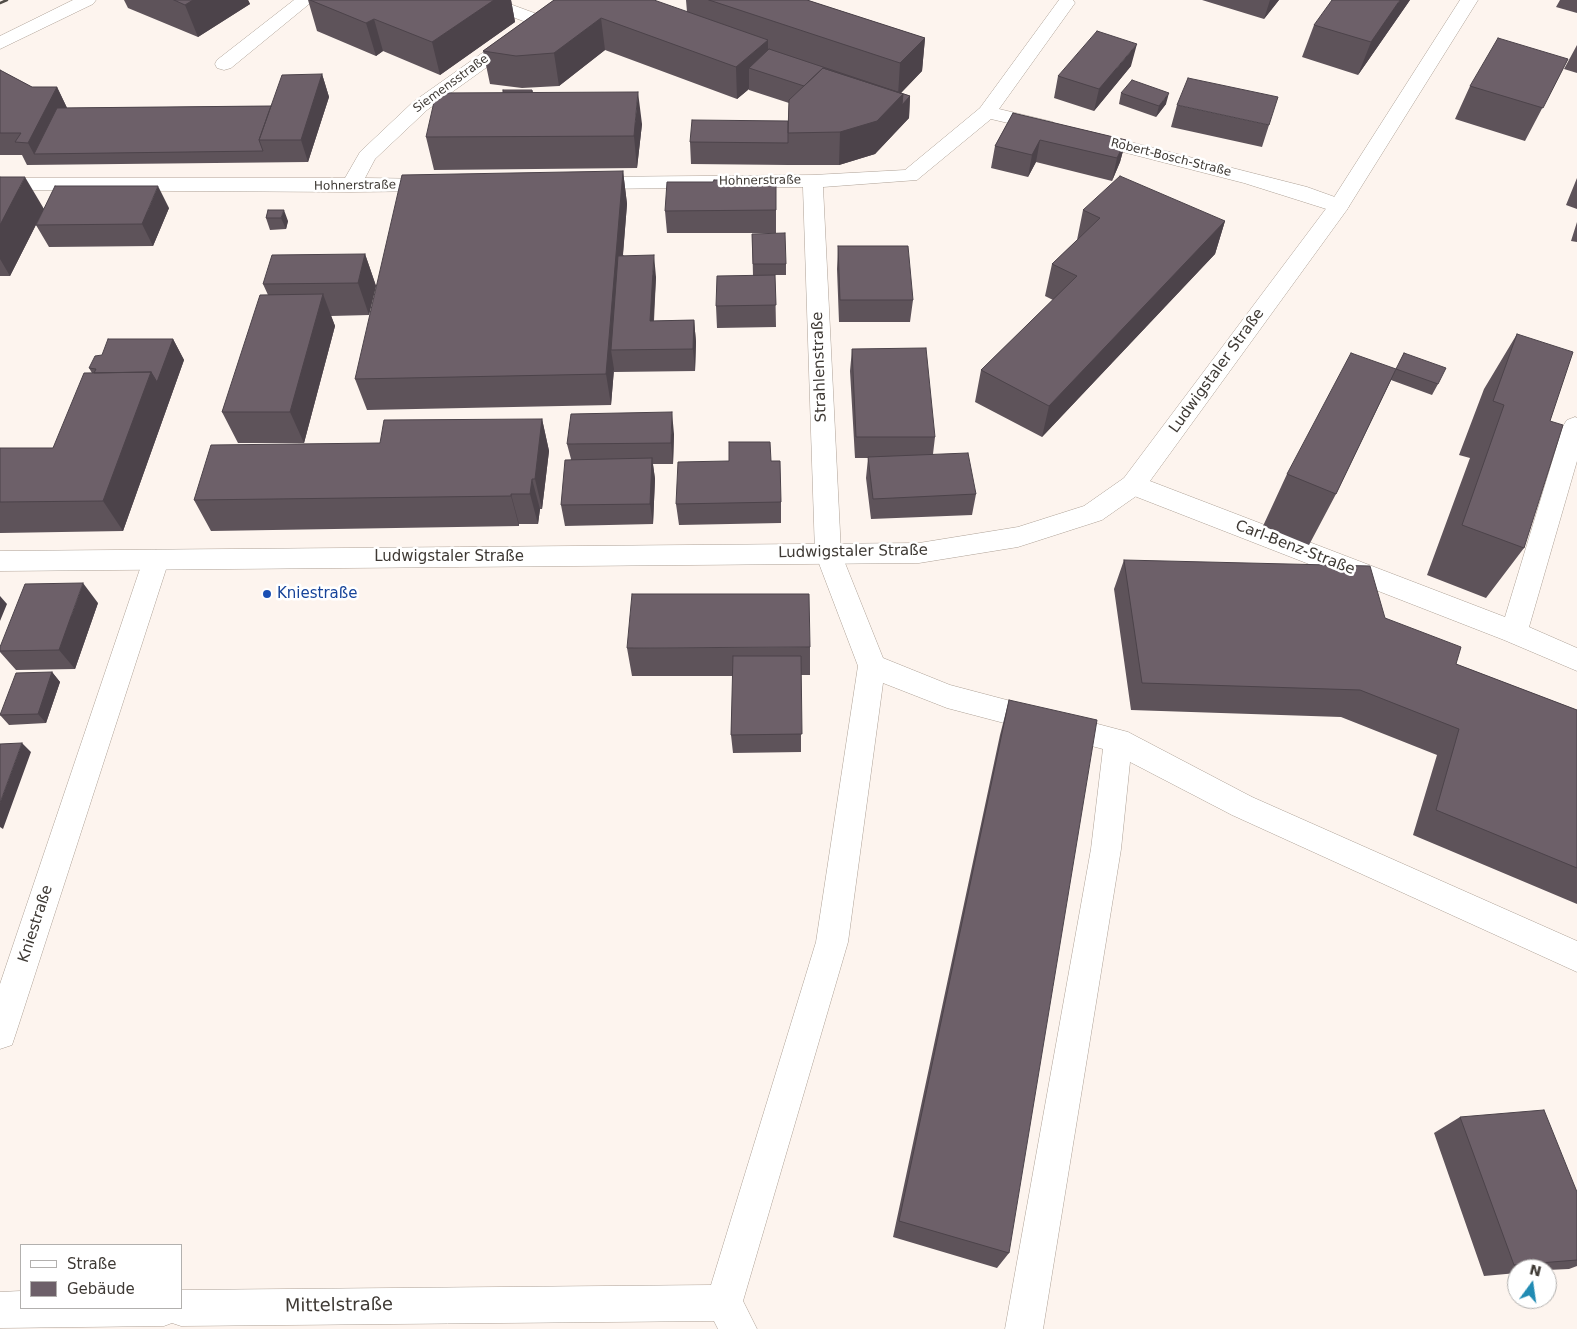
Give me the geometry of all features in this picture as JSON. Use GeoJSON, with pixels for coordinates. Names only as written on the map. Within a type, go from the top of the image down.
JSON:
{"type":"FeatureCollection","features":[{"type":"Feature","properties":{"kind":"street"},"geometry":{"type":"LineString","coordinates":[[0,43],[88,0]]}},
{"type":"Feature","properties":{"kind":"street"},"geometry":{"type":"LineString","coordinates":[[224,64],[305,0]]}},
{"type":"Feature","properties":{"kind":"street"},"geometry":{"type":"LineString","coordinates":[[483,0],[539,21]]}},
{"type":"Feature","properties":{"kind":"street","name":"Siemensstraße"},"geometry":{"type":"LineString","coordinates":[[351,186],[367,156],[420,106],[569,0]]}},
{"type":"Feature","properties":{"kind":"street","name":"Ludwigstaler Straße"},"geometry":{"type":"LineString","coordinates":[[0,561],[919,553],[1018,537],[1093,513],[1133,485],[1339,206],[1468,0]]}},
{"type":"Feature","properties":{"kind":"street"},"geometry":{"type":"LineString","coordinates":[[987,112],[1066,3]]}},
{"type":"Feature","properties":{"kind":"street","name":"Robert-Bosch-Straße"},"geometry":{"type":"LineString","coordinates":[[987,112],[1251,178],[1300,192],[1339,206]]}},
{"type":"Feature","properties":{"kind":"street","name":"Hohnerstraße"},"geometry":{"type":"LineString","coordinates":[[567,183],[813,180],[910,176],[987,112]]}},
{"type":"Feature","properties":{"kind":"street","name":"Strahlenstraße"},"geometry":{"type":"LineString","coordinates":[[813,180],[828,554],[872,666]]}},
{"type":"Feature","properties":{"kind":"street","name":"Hohnerstraße"},"geometry":{"type":"LineString","coordinates":[[0,184],[351,186],[459,184]]}},
{"type":"Feature","properties":{"kind":"street"},"geometry":{"type":"LineString","coordinates":[[1514,632],[1575,426],[1577,427]]}},
{"type":"Feature","properties":{"kind":"street","name":"Carl-Benz-Straße"},"geometry":{"type":"LineString","coordinates":[[1133,485],[1514,632],[1577,660]]}},
{"type":"Feature","properties":{"kind":"street","name":"Kniestraße"},"geometry":{"type":"LineString","coordinates":[[0,1033],[156,560]]}},
{"type":"Feature","properties":{"kind":"street"},"geometry":{"type":"LineString","coordinates":[[731,1316],[832,942],[872,666],[947,696],[1118,741],[1242,806],[1577,957]]}},
{"type":"Feature","properties":{"kind":"street"},"geometry":{"type":"LineString","coordinates":[[1024,1329],[1106,849],[1118,741]]}},
{"type":"Feature","properties":{"kind":"street","name":"Mittelstraße"},"geometry":{"type":"LineString","coordinates":[[182,1308],[497,1304],[731,1316]]}},
{"type":"Feature","properties":{"kind":"street"},"geometry":{"type":"LineString","coordinates":[[0,1310],[82,1309]]}},
{"type":"Feature","properties":{"kind":"building"},"geometry":{"type":"Polygon","coordinates":[[[174,0],[193,0],[185,5],[174,0]]]}},
{"type":"Feature","properties":{"kind":"building"},"geometry":{"type":"Polygon","coordinates":[[[310,0],[494,0],[432,42],[374,19],[366,23],[310,0]]]}},
{"type":"Feature","properties":{"kind":"building"},"geometry":{"type":"Polygon","coordinates":[[[554,0],[654,0],[768,40],[736,67],[601,18],[554,53],[516,56],[483,51],[554,0]]]}},
{"type":"Feature","properties":{"kind":"building"},"geometry":{"type":"Polygon","coordinates":[[[709,0],[807,0],[925,38],[900,63],[709,0]]]}},
{"type":"Feature","properties":{"kind":"building"},"geometry":{"type":"Polygon","coordinates":[[[1332,0],[1400,0],[1371,42],[1314,25],[1332,0]]]}},
{"type":"Feature","properties":{"kind":"building"},"geometry":{"type":"Polygon","coordinates":[[[1097,31],[1137,44],[1099,89],[1058,76],[1097,31]]]}},
{"type":"Feature","properties":{"kind":"building"},"geometry":{"type":"Polygon","coordinates":[[[1498,38],[1568,59],[1543,108],[1470,86],[1498,38]]]}},
{"type":"Feature","properties":{"kind":"building"},"geometry":{"type":"Polygon","coordinates":[[[769,49],[910,96],[902,105],[903,94],[823,68],[804,86],[749,68],[769,49]]]}},
{"type":"Feature","properties":{"kind":"building"},"geometry":{"type":"Polygon","coordinates":[[[823,68],[903,94],[877,121],[840,132],[788,133],[789,100],[823,68]]]}},
{"type":"Feature","properties":{"kind":"building"},"geometry":{"type":"Polygon","coordinates":[[[0,70],[32,87],[57,87],[28,143],[15,142],[21,133],[0,133],[0,70]]]}},
{"type":"Feature","properties":{"kind":"building"},"geometry":{"type":"Polygon","coordinates":[[[322,74],[301,140],[259,140],[282,75],[322,74]]]}},
{"type":"Feature","properties":{"kind":"building"},"geometry":{"type":"Polygon","coordinates":[[[1188,78],[1278,97],[1269,125],[1177,105],[1188,78]]]}},
{"type":"Feature","properties":{"kind":"building"},"geometry":{"type":"Polygon","coordinates":[[[1132,80],[1169,93],[1159,106],[1121,93],[1132,80]]]}},
{"type":"Feature","properties":{"kind":"building"},"geometry":{"type":"Polygon","coordinates":[[[503,90],[532,90],[532,92],[503,92],[503,90]]]}},
{"type":"Feature","properties":{"kind":"building"},"geometry":{"type":"Polygon","coordinates":[[[638,92],[634,136],[426,137],[436,93],[638,92]]]}},
{"type":"Feature","properties":{"kind":"building"},"geometry":{"type":"Polygon","coordinates":[[[271,106],[259,140],[263,151],[34,154],[57,108],[271,106]]]}},
{"type":"Feature","properties":{"kind":"building"},"geometry":{"type":"Polygon","coordinates":[[[1013,113],[1126,140],[1117,158],[1040,140],[1032,155],[995,146],[1013,113]]]}},
{"type":"Feature","properties":{"kind":"building"},"geometry":{"type":"Polygon","coordinates":[[[692,120],[788,121],[788,143],[690,142],[692,120]]]}},
{"type":"Feature","properties":{"kind":"building"},"geometry":{"type":"Polygon","coordinates":[[[623,171],[606,374],[355,379],[402,175],[623,171]]]}},
{"type":"Feature","properties":{"kind":"building"},"geometry":{"type":"Polygon","coordinates":[[[1120,176],[1225,221],[1049,406],[981,370],[1077,276],[1052,264],[1100,218],[1083,210],[1120,176]]]}},
{"type":"Feature","properties":{"kind":"building"},"geometry":{"type":"Polygon","coordinates":[[[0,177],[25,177],[0,225],[0,177]]]}},
{"type":"Feature","properties":{"kind":"building"},"geometry":{"type":"Polygon","coordinates":[[[714,180],[729,180],[729,182],[776,181],[776,210],[665,211],[667,182],[713,182],[714,180]]]}},
{"type":"Feature","properties":{"kind":"building"},"geometry":{"type":"Polygon","coordinates":[[[55,186],[158,186],[142,224],[36,225],[55,186]]]}},
{"type":"Feature","properties":{"kind":"building"},"geometry":{"type":"Polygon","coordinates":[[[268,210],[284,210],[281,218],[266,218],[268,210]]]}},
{"type":"Feature","properties":{"kind":"building"},"geometry":{"type":"Polygon","coordinates":[[[785,233],[786,264],[753,264],[752,234],[785,233]]]}},
{"type":"Feature","properties":{"kind":"building"},"geometry":{"type":"Polygon","coordinates":[[[838,246],[908,246],[913,300],[840,300],[838,246]]]}},
{"type":"Feature","properties":{"kind":"building"},"geometry":{"type":"Polygon","coordinates":[[[365,254],[358,283],[263,284],[272,255],[365,254]]]}},
{"type":"Feature","properties":{"kind":"building"},"geometry":{"type":"Polygon","coordinates":[[[654,255],[650,321],[694,320],[693,349],[611,350],[618,256],[654,255]]]}},
{"type":"Feature","properties":{"kind":"building"},"geometry":{"type":"Polygon","coordinates":[[[775,275],[776,305],[716,306],[717,276],[775,275]]]}},
{"type":"Feature","properties":{"kind":"building"},"geometry":{"type":"Polygon","coordinates":[[[323,294],[290,412],[222,412],[260,295],[323,294]]]}},
{"type":"Feature","properties":{"kind":"building"},"geometry":{"type":"Polygon","coordinates":[[[1517,334],[1573,352],[1550,421],[1563,425],[1524,548],[1462,525],[1504,405],[1493,401],[1517,334]]]}},
{"type":"Feature","properties":{"kind":"building"},"geometry":{"type":"Polygon","coordinates":[[[108,339],[173,339],[157,382],[151,372],[94,373],[96,369],[89,368],[95,356],[102,355],[108,339]]]}},
{"type":"Feature","properties":{"kind":"building"},"geometry":{"type":"Polygon","coordinates":[[[926,348],[935,437],[856,437],[852,349],[926,348]]]}},
{"type":"Feature","properties":{"kind":"building"},"geometry":{"type":"Polygon","coordinates":[[[1351,353],[1396,369],[1336,494],[1287,474],[1351,353]]]}},
{"type":"Feature","properties":{"kind":"building"},"geometry":{"type":"Polygon","coordinates":[[[1404,353],[1446,368],[1438,384],[1396,369],[1404,353]]]}},
{"type":"Feature","properties":{"kind":"building"},"geometry":{"type":"Polygon","coordinates":[[[151,372],[103,501],[0,502],[0,448],[53,448],[84,373],[151,372]]]}},
{"type":"Feature","properties":{"kind":"building"},"geometry":{"type":"Polygon","coordinates":[[[672,412],[671,443],[567,444],[571,414],[672,412]]]}},
{"type":"Feature","properties":{"kind":"building"},"geometry":{"type":"Polygon","coordinates":[[[542,419],[535,479],[532,479],[530,494],[511,494],[511,496],[194,500],[211,445],[380,443],[384,420],[542,419]]]}},
{"type":"Feature","properties":{"kind":"building"},"geometry":{"type":"Polygon","coordinates":[[[729,442],[770,442],[771,461],[780,461],[781,502],[676,504],[678,462],[729,461],[729,442]]]}},
{"type":"Feature","properties":{"kind":"building"},"geometry":{"type":"Polygon","coordinates":[[[968,453],[976,494],[873,499],[868,457],[968,453]]]}},
{"type":"Feature","properties":{"kind":"building"},"geometry":{"type":"Polygon","coordinates":[[[652,458],[650,504],[561,505],[565,460],[652,458]]]}},
{"type":"Feature","properties":{"kind":"building"},"geometry":{"type":"Polygon","coordinates":[[[1124,560],[1370,566],[1385,618],[1461,647],[1456,664],[1577,710],[1577,868],[1436,810],[1459,729],[1360,690],[1142,683],[1124,560]]]}},
{"type":"Feature","properties":{"kind":"building"},"geometry":{"type":"Polygon","coordinates":[[[83,583],[59,650],[0,651],[25,584],[83,583]]]}},
{"type":"Feature","properties":{"kind":"building"},"geometry":{"type":"Polygon","coordinates":[[[632,594],[809,594],[810,647],[627,648],[632,594]]]}},
{"type":"Feature","properties":{"kind":"building"},"geometry":{"type":"Polygon","coordinates":[[[733,656],[801,656],[802,734],[731,735],[733,656]]]}},
{"type":"Feature","properties":{"kind":"building"},"geometry":{"type":"Polygon","coordinates":[[[52,672],[38,714],[0,715],[16,673],[52,672]]]}},
{"type":"Feature","properties":{"kind":"building"},"geometry":{"type":"Polygon","coordinates":[[[1009,700],[1097,720],[1009,1253],[899,1221],[1009,700]]]}},
{"type":"Feature","properties":{"kind":"building"},"geometry":{"type":"Polygon","coordinates":[[[22,743],[0,803],[0,744],[22,743]]]}},
{"type":"Feature","properties":{"kind":"building"},"geometry":{"type":"Polygon","coordinates":[[[1544,1110],[1577,1192],[1577,1260],[1557,1262],[1557,1259],[1512,1259],[1460,1117],[1544,1110]]]}},
{"type":"Feature","properties":{"kind":"railway"},"geometry":{"type":"LineString","coordinates":[[0,3],[7,0]]}},
{"type":"Feature","properties":{"kind":"place","name":"Kniestraße"},"geometry":{"type":"Point","coordinates":[267,594]}}]}
